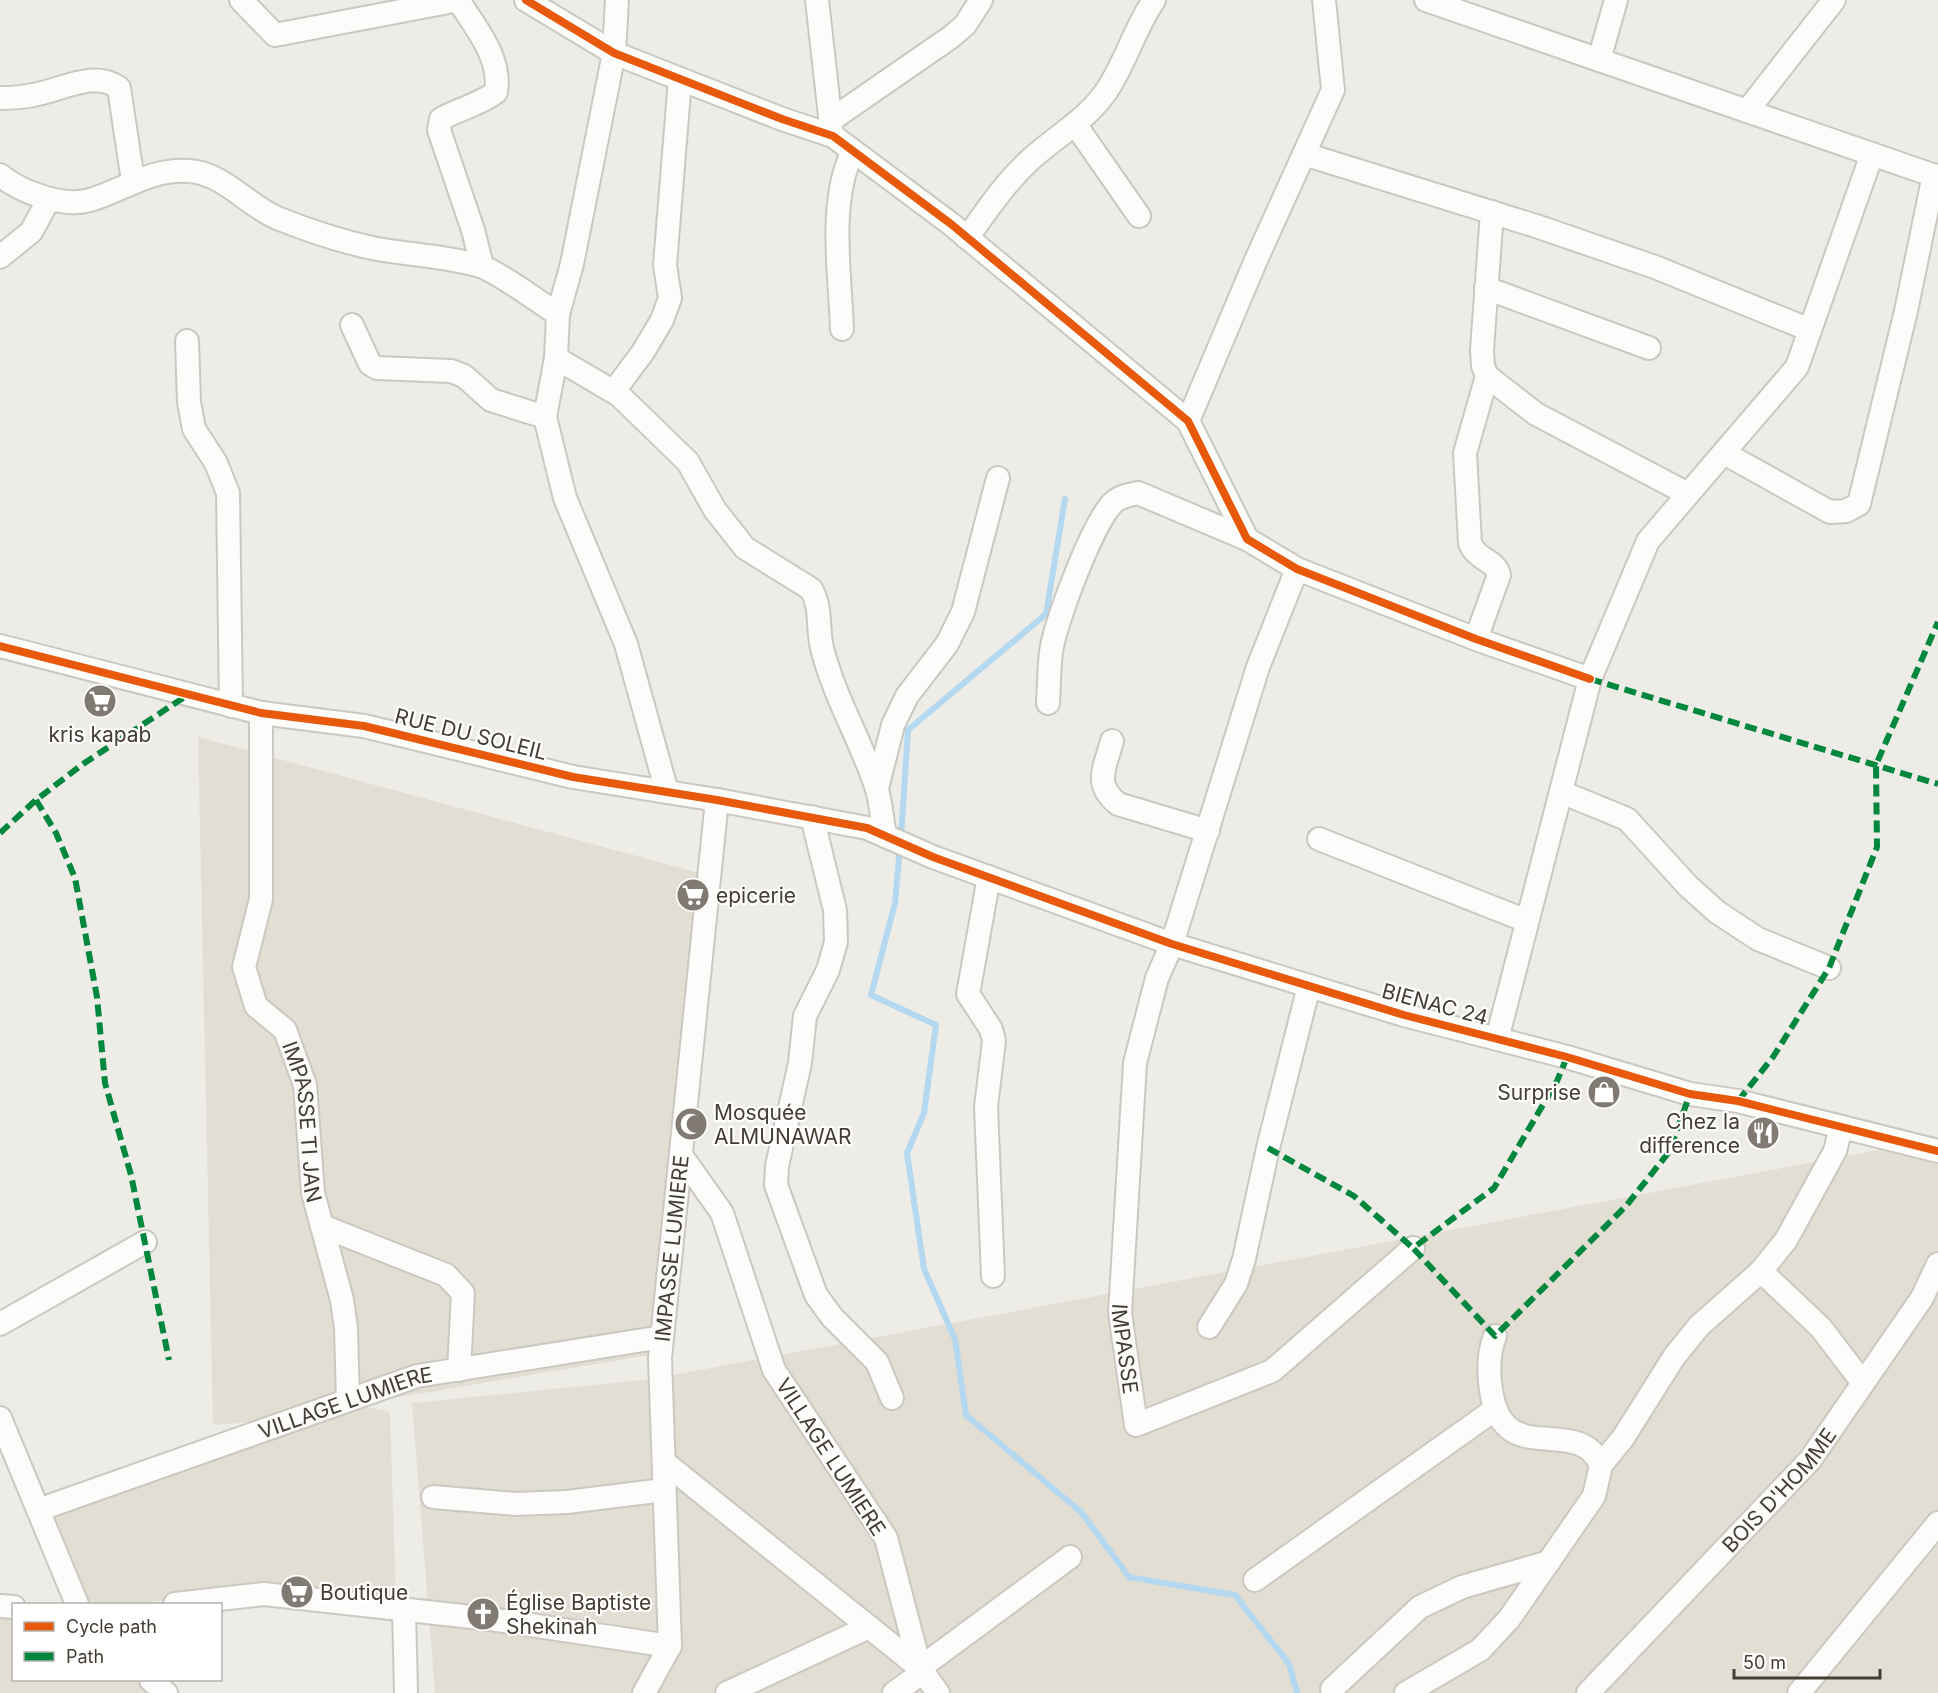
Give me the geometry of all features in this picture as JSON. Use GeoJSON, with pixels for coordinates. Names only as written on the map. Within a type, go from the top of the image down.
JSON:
{"type":"FeatureCollection","features":[{"type":"Feature","properties":{"kind":"street"},"geometry":{"type":"LineString","coordinates":[[241,0],[275,35],[458,0],[489,51],[499,77],[496,92],[485,101],[472,103],[441,119],[439,130],[473,230],[482,266]]}},
{"type":"Feature","properties":{"kind":"street"},"geometry":{"type":"LineString","coordinates":[[526,0],[614,53],[680,79],[832,128],[853,151],[967,238],[1188,421],[1247,538]]}},
{"type":"Feature","properties":{"kind":"street"},"geometry":{"type":"LineString","coordinates":[[617,0],[614,53],[572,264],[558,314],[556,358],[546,417],[565,498],[626,644],[667,792]]}},
{"type":"Feature","properties":{"kind":"street"},"geometry":{"type":"LineString","coordinates":[[817,0],[832,128]]}},
{"type":"Feature","properties":{"kind":"street"},"geometry":{"type":"LineString","coordinates":[[832,128],[965,25],[981,0]]}},
{"type":"Feature","properties":{"kind":"street"},"geometry":{"type":"LineString","coordinates":[[967,238],[1009,182],[1031,159],[1075,124],[1106,92],[1142,17],[1154,0]]}},
{"type":"Feature","properties":{"kind":"street"},"geometry":{"type":"LineString","coordinates":[[1188,421],[1256,260],[1333,90],[1324,0]]}},
{"type":"Feature","properties":{"kind":"street"},"geometry":{"type":"LineString","coordinates":[[1426,0],[1936,176],[1859,504],[1846,511],[1830,512],[1724,453]]}},
{"type":"Feature","properties":{"kind":"street"},"geometry":{"type":"LineString","coordinates":[[1599,60],[1616,0]]}},
{"type":"Feature","properties":{"kind":"street"},"geometry":{"type":"LineString","coordinates":[[1746,111],[1834,0]]}},
{"type":"Feature","properties":{"kind":"street"},"geometry":{"type":"LineString","coordinates":[[614,391],[644,352],[662,320],[670,298],[665,265],[680,79]]}},
{"type":"Feature","properties":{"kind":"street"},"geometry":{"type":"LineString","coordinates":[[0,98],[37,94],[84,81],[112,82],[119,88],[132,181]]}},
{"type":"Feature","properties":{"kind":"street"},"geometry":{"type":"LineString","coordinates":[[1075,124],[1139,216]]}},
{"type":"Feature","properties":{"kind":"street"},"geometry":{"type":"LineString","coordinates":[[842,329],[838,197],[844,170],[853,151]]}},
{"type":"Feature","properties":{"kind":"street"},"geometry":{"type":"LineString","coordinates":[[1304,154],[1492,212],[1655,267],[1810,330]]}},
{"type":"Feature","properties":{"kind":"street"},"geometry":{"type":"LineString","coordinates":[[1497,1039],[1590,679],[1648,541],[1797,367],[1872,154]]}},
{"type":"Feature","properties":{"kind":"street"},"geometry":{"type":"LineString","coordinates":[[0,176],[14,186],[49,199],[88,201],[132,181],[165,171],[192,171],[237,191],[273,216],[306,229],[370,247],[482,266],[558,314]]}},
{"type":"Feature","properties":{"kind":"street"},"geometry":{"type":"LineString","coordinates":[[0,256],[31,232],[49,199]]}},
{"type":"Feature","properties":{"kind":"street"},"geometry":{"type":"LineString","coordinates":[[1492,212],[1482,350],[1483,366],[1487,376],[1536,414],[1688,494]]}},
{"type":"Feature","properties":{"kind":"street"},"geometry":{"type":"LineString","coordinates":[[1486,288],[1649,348]]}},
{"type":"Feature","properties":{"kind":"street"},"geometry":{"type":"LineString","coordinates":[[352,324],[370,364],[377,368],[451,371],[464,376],[491,400],[546,417]]}},
{"type":"Feature","properties":{"kind":"street"},"geometry":{"type":"LineString","coordinates":[[187,341],[189,402],[194,429],[216,464],[228,493],[231,706]]}},
{"type":"Feature","properties":{"kind":"street"},"geometry":{"type":"LineString","coordinates":[[556,358],[614,391],[688,462],[715,510],[745,548],[811,589],[817,599],[821,645],[833,681],[877,788]]}},
{"type":"Feature","properties":{"kind":"street"},"geometry":{"type":"LineString","coordinates":[[1476,639],[1498,575],[1491,563],[1475,555],[1470,543],[1466,476],[1465,453],[1487,376]]}},
{"type":"Feature","properties":{"kind":"street"},"geometry":{"type":"LineString","coordinates":[[876,832],[877,788],[893,725],[907,696],[947,644],[963,612],[998,478]]}},
{"type":"Feature","properties":{"kind":"street"},"geometry":{"type":"LineString","coordinates":[[1048,703],[1051,652],[1060,615],[1081,563],[1113,503],[1125,495],[1138,493],[1247,538],[1298,569],[1476,639],[1590,679]]}},
{"type":"Feature","properties":{"kind":"street"},"geometry":{"type":"LineString","coordinates":[[1172,944],[1258,667],[1298,569]]}},
{"type":"Feature","properties":{"kind":"street","name":"RUE DU SOLEIL"},"geometry":{"type":"LineString","coordinates":[[0,646],[261,713],[364,726],[573,777],[717,800],[876,832],[933,857]]}},
{"type":"Feature","properties":{"kind":"street","name":"IMPASSE TI JAN"},"geometry":{"type":"LineString","coordinates":[[261,713],[261,900],[244,967],[256,1006],[285,1030],[305,1085],[312,1182],[342,1300],[346,1328],[348,1400]]}},
{"type":"Feature","properties":{"kind":"street"},"geometry":{"type":"LineString","coordinates":[[1112,741],[1101,781],[1106,794],[1118,804],[1208,831]]}},
{"type":"Feature","properties":{"kind":"street"},"geometry":{"type":"LineString","coordinates":[[1561,792],[1627,819],[1688,886],[1718,912],[1758,939],[1829,968]]}},
{"type":"Feature","properties":{"kind":"street","name":"IMPASSE LUMIERE"},"geometry":{"type":"LineString","coordinates":[[670,1646],[660,1358],[717,800]]}},
{"type":"Feature","properties":{"kind":"street"},"geometry":{"type":"LineString","coordinates":[[812,818],[835,910],[836,942],[828,970],[805,1016],[800,1063],[777,1166],[776,1185],[816,1295],[832,1317],[878,1362],[892,1398]]}},
{"type":"Feature","properties":{"kind":"street"},"geometry":{"type":"LineString","coordinates":[[1319,839],[1527,921]]}},
{"type":"Feature","properties":{"kind":"street","name":"BIENAC 24"},"geometry":{"type":"LineString","coordinates":[[933,857],[1172,944],[1309,986],[1690,1094],[1738,1101],[1841,1127],[1936,1144]]}},
{"type":"Feature","properties":{"kind":"street"},"geometry":{"type":"LineString","coordinates":[[989,877],[968,994],[991,1029],[994,1041],[986,1107],[993,1276]]}},
{"type":"Feature","properties":{"kind":"street","name":"IMPASSE"},"geometry":{"type":"LineString","coordinates":[[1172,944],[1157,978],[1135,1063],[1120,1313],[1136,1425],[1272,1371],[1413,1248]]}},
{"type":"Feature","properties":{"kind":"street"},"geometry":{"type":"LineString","coordinates":[[1209,1327],[1236,1284],[1244,1259],[1268,1148],[1309,986]]}},
{"type":"Feature","properties":{"kind":"street"},"geometry":{"type":"LineString","coordinates":[[1406,1693],[1480,1650],[1509,1619],[1594,1496],[1601,1465],[1623,1437],[1674,1357],[1699,1326],[1761,1271],[1786,1240],[1809,1202],[1835,1151],[1841,1127]]}},
{"type":"Feature","properties":{"kind":"street","name":"VILLAGE LUMIERE"},"geometry":{"type":"LineString","coordinates":[[681,1155],[722,1212],[774,1370],[886,1538],[921,1670]]}},
{"type":"Feature","properties":{"kind":"street"},"geometry":{"type":"LineString","coordinates":[[322,1226],[446,1275],[460,1287],[463,1293],[459,1370]]}},
{"type":"Feature","properties":{"kind":"street"},"geometry":{"type":"LineString","coordinates":[[0,1324],[145,1242]]}},
{"type":"Feature","properties":{"kind":"street","name":"BOIS D'HOMME"},"geometry":{"type":"LineString","coordinates":[[1588,1693],[1809,1460],[1922,1298],[1938,1264]]}},
{"type":"Feature","properties":{"kind":"street"},"geometry":{"type":"LineString","coordinates":[[1761,1271],[1821,1328],[1863,1383]]}},
{"type":"Feature","properties":{"kind":"street"},"geometry":{"type":"LineString","coordinates":[[1495,1336],[1490,1351],[1488,1373],[1494,1410],[1506,1428],[1535,1438],[1584,1445],[1595,1452],[1601,1465]]}},
{"type":"Feature","properties":{"kind":"street","name":"VILLAGE LUMIERE"},"geometry":{"type":"LineString","coordinates":[[38,1510],[417,1376],[662,1337]]}},
{"type":"Feature","properties":{"kind":"street"},"geometry":{"type":"LineString","coordinates":[[1255,1581],[1494,1410]]}},
{"type":"Feature","properties":{"kind":"street"},"geometry":{"type":"LineString","coordinates":[[0,1418],[76,1603]]}},
{"type":"Feature","properties":{"kind":"street","name":"VILLAGE LUMIERE"},"geometry":{"type":"LineString","coordinates":[[664,1462],[921,1670],[938,1693]]}},
{"type":"Feature","properties":{"kind":"street"},"geometry":{"type":"LineString","coordinates":[[433,1497],[536,1503],[567,1502],[664,1490]]}},
{"type":"Feature","properties":{"kind":"street"},"geometry":{"type":"LineString","coordinates":[[1799,1693],[1938,1523]]}},
{"type":"Feature","properties":{"kind":"street"},"geometry":{"type":"LineString","coordinates":[[894,1693],[1070,1557]]}},
{"type":"Feature","properties":{"kind":"street"},"geometry":{"type":"LineString","coordinates":[[1332,1689],[1420,1607],[1462,1587],[1548,1563]]}},
{"type":"Feature","properties":{"kind":"street"},"geometry":{"type":"LineString","coordinates":[[191,1603],[264,1594],[404,1610],[670,1646],[644,1693]]}},
{"type":"Feature","properties":{"kind":"street"},"geometry":{"type":"LineString","coordinates":[[404,1610],[406,1693]]}},
{"type":"Feature","properties":{"kind":"street"},"geometry":{"type":"LineString","coordinates":[[727,1693],[869,1627]]}},
{"type":"Feature","properties":{"kind":"street"},"geometry":{"type":"LineString","coordinates":[[152,1681],[166,1693]]}},
{"type":"Feature","properties":{"kind":"shaded area"},"geometry":{"type":"Polygon","coordinates":[[[198,737],[703,874],[649,1355],[395,1398],[348,1400],[297,1418],[213,1425],[198,737]]]}},
{"type":"Feature","properties":{"kind":"shaded area"},"geometry":{"type":"Polygon","coordinates":[[[1938,1139],[1938,1693],[435,1693],[412,1403],[652,1379],[1938,1139]]]}},
{"type":"Feature","properties":{"kind":"shaded area"},"geometry":{"type":"Polygon","coordinates":[[[356,1405],[390,1412],[396,1600],[267,1590],[140,1603],[80,1603],[43,1512],[356,1405]]]}},
{"type":"Feature","properties":{"kind":"shaded area"},"geometry":{"type":"Polygon","coordinates":[[[0,1616],[12,1616],[12,1681],[143,1681],[157,1693],[0,1693],[0,1616]]]}},
{"type":"Feature","properties":{"kind":"waterway"},"geometry":{"type":"LineString","coordinates":[[901,837],[908,730],[1046,614],[1065,499]]}},
{"type":"Feature","properties":{"kind":"waterway"},"geometry":{"type":"LineString","coordinates":[[900,847],[895,903],[871,995],[936,1025],[924,1113],[907,1153],[924,1269],[955,1339],[966,1415],[1081,1512],[1129,1577],[1235,1595],[1289,1664],[1297,1693]]}},
{"type":"Feature","properties":{"kind":"marked path"},"geometry":{"type":"LineString","coordinates":[[1738,1101],[1773,1057],[1829,968],[1877,847],[1876,765],[1938,622]]}},
{"type":"Feature","properties":{"kind":"marked path"},"geometry":{"type":"LineString","coordinates":[[1590,679],[1938,784]]}},
{"type":"Feature","properties":{"kind":"marked path"},"geometry":{"type":"LineString","coordinates":[[0,833],[36,800],[83,764],[186,696]]}},
{"type":"Feature","properties":{"kind":"marked path"},"geometry":{"type":"LineString","coordinates":[[36,800],[56,833],[75,878],[97,997],[105,1083],[131,1175],[169,1360]]}},
{"type":"Feature","properties":{"kind":"marked path"},"geometry":{"type":"LineString","coordinates":[[1567,1057],[1557,1081],[1494,1188],[1413,1248],[1495,1336],[1626,1206],[1669,1152],[1690,1094]]}},
{"type":"Feature","properties":{"kind":"marked path"},"geometry":{"type":"LineString","coordinates":[[1268,1148],[1354,1196],[1413,1248]]}},
{"type":"Feature","properties":{"kind":"cycle path"},"geometry":{"type":"LineString","coordinates":[[526,0],[614,53],[782,119],[833,136],[951,224],[1188,421],[1247,539],[1297,569],[1476,639],[1590,679]]}},
{"type":"Feature","properties":{"kind":"cycle path"},"geometry":{"type":"LineString","coordinates":[[0,646],[261,713],[364,726],[573,777],[717,800],[867,828],[933,857],[1172,944],[1404,1015],[1567,1057],[1690,1094],[1738,1101],[1938,1151]]}},
{"type":"Feature","properties":{"kind":"place","name":"kris kapab"},"geometry":{"type":"Point","coordinates":[100,701]}},
{"type":"Feature","properties":{"kind":"place","name":"epicerie"},"geometry":{"type":"Point","coordinates":[693,895]}},
{"type":"Feature","properties":{"kind":"place","name":"Surprise"},"geometry":{"type":"Point","coordinates":[1604,1092]}},
{"type":"Feature","properties":{"kind":"place","name":"Mosquée ALMUNAWAR"},"geometry":{"type":"Point","coordinates":[691,1124]}},
{"type":"Feature","properties":{"kind":"place","name":"Chez la difference"},"geometry":{"type":"Point","coordinates":[1763,1133]}},
{"type":"Feature","properties":{"kind":"place","name":"Boutique"},"geometry":{"type":"Point","coordinates":[297,1592]}},
{"type":"Feature","properties":{"kind":"place","name":"Église Baptiste Shekinah"},"geometry":{"type":"Point","coordinates":[483,1614]}}]}
